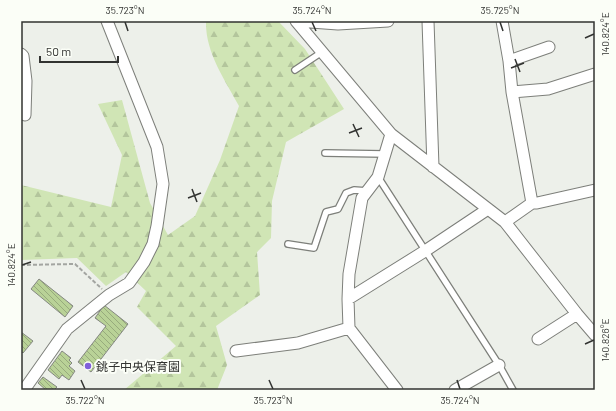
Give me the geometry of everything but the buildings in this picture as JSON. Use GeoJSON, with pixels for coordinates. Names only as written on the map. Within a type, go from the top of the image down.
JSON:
{"type":"FeatureCollection","features":[{"type":"Feature","properties":{"kind":"street"},"geometry":{"type":"LineString","coordinates":[[24,390],[67,329],[108,295],[129,284],[144,262],[153,244],[164,184],[157,147],[107,21]]}},
{"type":"Feature","properties":{"kind":"street"},"geometry":{"type":"LineString","coordinates":[[297,21],[388,21]]}},
{"type":"Feature","properties":{"kind":"street"},"geometry":{"type":"LineString","coordinates":[[297,21],[391,134],[505,222],[595,335]]}},
{"type":"Feature","properties":{"kind":"street"},"geometry":{"type":"LineString","coordinates":[[428,21],[433,167]]}},
{"type":"Feature","properties":{"kind":"street"},"geometry":{"type":"LineString","coordinates":[[502,21],[509,61],[512,92],[532,203]]}},
{"type":"Feature","properties":{"kind":"street"},"geometry":{"type":"LineString","coordinates":[[509,61],[549,47]]}},
{"type":"Feature","properties":{"kind":"street"},"geometry":{"type":"LineString","coordinates":[[21,54],[23,56],[26,81],[25,115]]}},
{"type":"Feature","properties":{"kind":"street"},"geometry":{"type":"LineString","coordinates":[[512,92],[548,89],[595,74]]}},
{"type":"Feature","properties":{"kind":"street"},"geometry":{"type":"LineString","coordinates":[[391,134],[378,178],[362,198],[348,274],[348,299],[349,328],[397,390]]}},
{"type":"Feature","properties":{"kind":"street"},"geometry":{"type":"LineString","coordinates":[[505,222],[532,203],[537,204],[595,190]]}},
{"type":"Feature","properties":{"kind":"street"},"geometry":{"type":"LineString","coordinates":[[348,299],[425,251],[488,209]]}},
{"type":"Feature","properties":{"kind":"street"},"geometry":{"type":"LineString","coordinates":[[538,339],[577,314]]}},
{"type":"Feature","properties":{"kind":"street"},"geometry":{"type":"LineString","coordinates":[[236,351],[298,343],[349,328]]}},
{"type":"Feature","properties":{"kind":"street"},"geometry":{"type":"LineString","coordinates":[[455,390],[499,365]]}},
{"type":"Feature","properties":{"kind":"lane"},"geometry":{"type":"LineString","coordinates":[[295,70],[322,52]]}},
{"type":"Feature","properties":{"kind":"lane"},"geometry":{"type":"LineString","coordinates":[[325,153],[385,154]]}},
{"type":"Feature","properties":{"kind":"lane"},"geometry":{"type":"LineString","coordinates":[[378,178],[499,365],[513,390]]}},
{"type":"Feature","properties":{"kind":"lane"},"geometry":{"type":"LineString","coordinates":[[288,244],[314,248],[326,212],[338,210],[346,193],[354,190],[368,191]]}},
{"type":"Feature","properties":{"kind":"path"},"geometry":{"type":"LineString","coordinates":[[21,265],[75,264],[108,295]]}},
{"type":"Feature","properties":{"kind":"green space"},"geometry":{"type":"Polygon","coordinates":[[[206,21],[278,21],[305,49],[344,109],[286,142],[272,201],[271,238],[257,252],[260,295],[216,326],[227,365],[217,390],[124,390],[176,346],[137,307],[146,291],[126,272],[106,286],[77,258],[21,260],[21,185],[111,207],[122,155],[98,104],[122,100],[150,203],[168,235],[195,216],[220,160],[239,106],[212,55],[206,21]]]}},
{"type":"Feature","properties":{"kind":"place","name":"銚子中央保育園"},"geometry":{"type":"Point","coordinates":[88,366]}}]}
